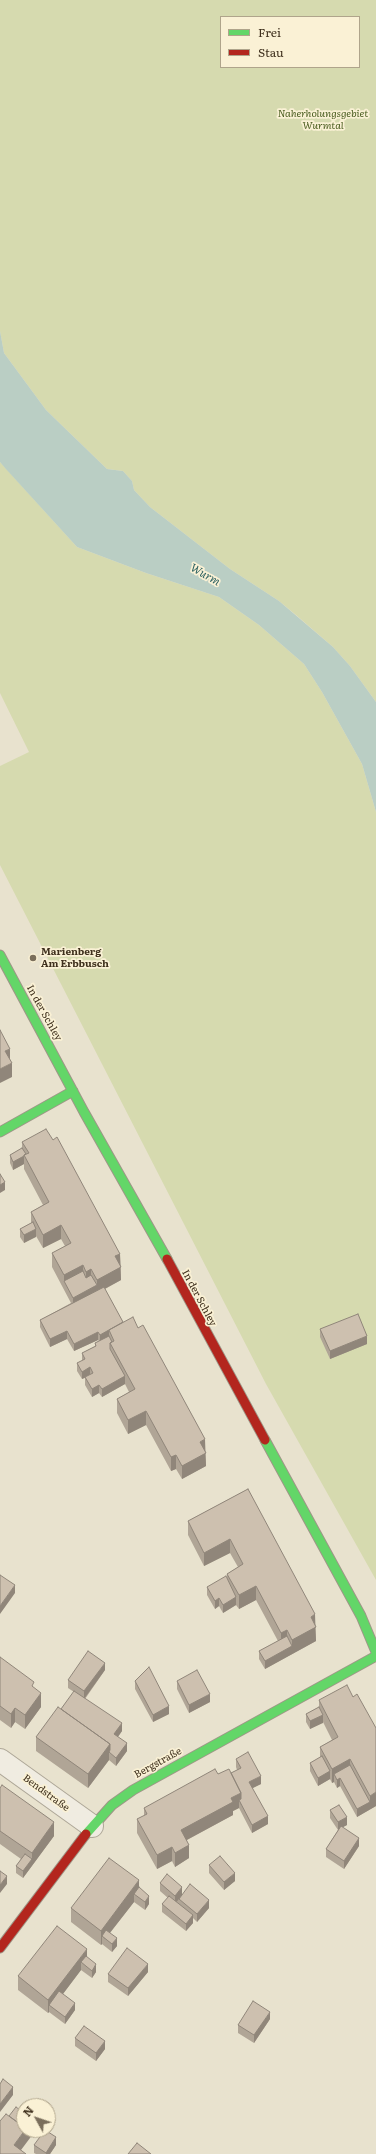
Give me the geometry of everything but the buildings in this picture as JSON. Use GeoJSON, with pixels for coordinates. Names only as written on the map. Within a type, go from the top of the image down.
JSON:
{"type":"FeatureCollection","features":[{"type":"Feature","properties":{"kind":"street","name":"In der Schley"},"geometry":{"type":"LineString","coordinates":[[0,955],[361,1616],[376,1652]]}},
{"type":"Feature","properties":{"kind":"street"},"geometry":{"type":"LineString","coordinates":[[0,1132],[73,1091]]}},
{"type":"Feature","properties":{"kind":"street","name":"Bergstraße"},"geometry":{"type":"LineString","coordinates":[[0,1948],[92,1826],[112,1805],[133,1790],[376,1656]]}},
{"type":"Feature","properties":{"kind":"street","name":"Bendstraße"},"geometry":{"type":"LineString","coordinates":[[0,1760],[92,1826]]}},
{"type":"Feature","properties":{"kind":"green space","name":"Naherholungsgebiet Wurmtal"},"geometry":{"type":"Polygon","coordinates":[[[0,0],[376,0],[376,702],[350,666],[333,647],[279,601],[230,569],[150,507],[134,490],[132,481],[123,471],[107,469],[46,410],[4,353],[0,331],[0,0]]]}},
{"type":"Feature","properties":{"kind":"green space"},"geometry":{"type":"Polygon","coordinates":[[[0,462],[77,547],[146,573],[219,597],[259,625],[304,664],[322,692],[362,764],[376,812],[376,1580],[266,1384],[0,865],[0,766],[29,752],[0,693],[0,462]]]}},
{"type":"Feature","properties":{"kind":"water","name":"Wurm"},"geometry":{"type":"Polygon","coordinates":[[[0,331],[4,353],[46,410],[107,469],[123,471],[132,481],[134,490],[150,507],[230,569],[279,601],[333,647],[350,666],[376,702],[376,812],[362,764],[322,692],[304,664],[259,625],[219,597],[146,573],[77,547],[0,462],[0,331]]]}},
{"type":"Feature","properties":{"kind":"traffic: fast"},"geometry":{"type":"LineString","coordinates":[[0,955],[84,1112],[167,1259]]}},
{"type":"Feature","properties":{"kind":"traffic: fast"},"geometry":{"type":"LineString","coordinates":[[0,1132],[73,1091]]}},
{"type":"Feature","properties":{"kind":"traffic: fast"},"geometry":{"type":"LineString","coordinates":[[265,1440],[361,1616],[376,1652]]}},
{"type":"Feature","properties":{"kind":"traffic: fast"},"geometry":{"type":"LineString","coordinates":[[86,1834],[112,1805],[133,1790],[376,1656]]}},
{"type":"Feature","properties":{"kind":"traffic: jam"},"geometry":{"type":"LineString","coordinates":[[167,1259],[265,1440]]}},
{"type":"Feature","properties":{"kind":"traffic: jam"},"geometry":{"type":"LineString","coordinates":[[0,1948],[86,1834]]}},
{"type":"Feature","properties":{"kind":"place","name":"Marienberg Am Erbbusch"},"geometry":{"type":"Point","coordinates":[33,958]}}]}
